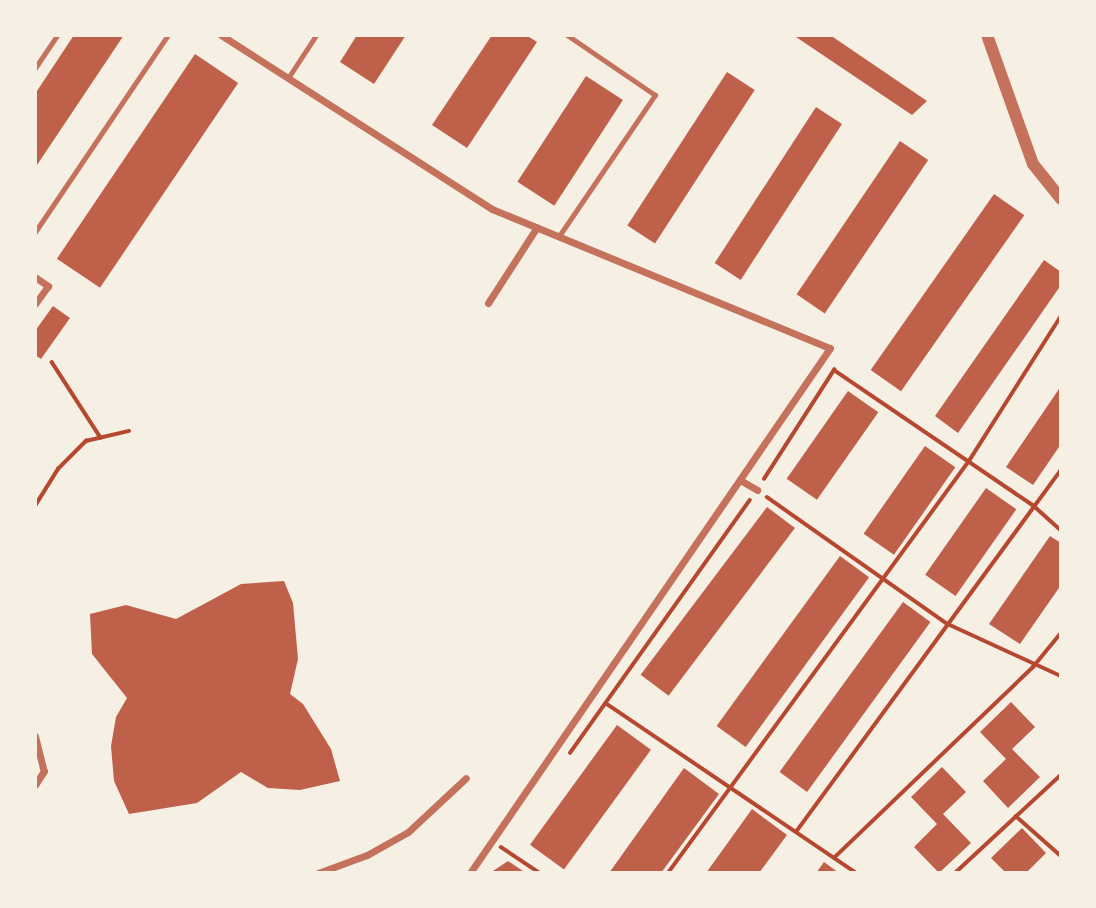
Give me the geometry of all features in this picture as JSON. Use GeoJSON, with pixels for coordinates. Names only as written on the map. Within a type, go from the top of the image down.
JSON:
{"type":"FeatureCollection","features":[{"type":"Feature","properties":{"kind":"street"},"geometry":{"type":"LineString","coordinates":[[221,35],[492,209],[830,348],[470,873]]}},
{"type":"Feature","properties":{"kind":"street"},"geometry":{"type":"LineString","coordinates":[[987,35],[1033,164],[1061,199]]}},
{"type":"Feature","properties":{"kind":"street"},"geometry":{"type":"LineString","coordinates":[[488,303],[537,227]]}},
{"type":"Feature","properties":{"kind":"street"},"geometry":{"type":"LineString","coordinates":[[35,277],[48,286],[35,304]]}},
{"type":"Feature","properties":{"kind":"street"},"geometry":{"type":"LineString","coordinates":[[740,480],[757,490]]}},
{"type":"Feature","properties":{"kind":"street"},"geometry":{"type":"LineString","coordinates":[[35,736],[44,771],[35,785]]}},
{"type":"Feature","properties":{"kind":"street"},"geometry":{"type":"LineString","coordinates":[[318,873],[367,855],[408,832],[466,778]]}},
{"type":"Feature","properties":{"kind":"lane"},"geometry":{"type":"LineString","coordinates":[[35,68],[57,35]]}},
{"type":"Feature","properties":{"kind":"lane"},"geometry":{"type":"LineString","coordinates":[[35,232],[168,35]]}},
{"type":"Feature","properties":{"kind":"lane"},"geometry":{"type":"LineString","coordinates":[[288,78],[316,35]]}},
{"type":"Feature","properties":{"kind":"lane"},"geometry":{"type":"LineString","coordinates":[[559,236],[655,95],[567,35]]}},
{"type":"Feature","properties":{"kind":"path"},"geometry":{"type":"LineString","coordinates":[[668,873],[969,461],[1061,316]]}},
{"type":"Feature","properties":{"kind":"path"},"geometry":{"type":"LineString","coordinates":[[52,362],[100,438]]}},
{"type":"Feature","properties":{"kind":"path"},"geometry":{"type":"LineString","coordinates":[[566,759],[757,490],[834,370],[1034,506],[1061,530]]}},
{"type":"Feature","properties":{"kind":"path"},"geometry":{"type":"LineString","coordinates":[[35,506],[58,469],[86,441],[129,431]]}},
{"type":"Feature","properties":{"kind":"path"},"geometry":{"type":"LineString","coordinates":[[796,832],[1061,470]]}},
{"type":"Feature","properties":{"kind":"path"},"geometry":{"type":"LineString","coordinates":[[757,490],[948,624],[1033,667],[1061,676]]}},
{"type":"Feature","properties":{"kind":"path"},"geometry":{"type":"LineString","coordinates":[[834,858],[1033,667],[1061,633]]}},
{"type":"Feature","properties":{"kind":"path"},"geometry":{"type":"LineString","coordinates":[[607,704],[857,873]]}},
{"type":"Feature","properties":{"kind":"path"},"geometry":{"type":"LineString","coordinates":[[955,873],[1061,775]]}},
{"type":"Feature","properties":{"kind":"path"},"geometry":{"type":"LineString","coordinates":[[1016,816],[1061,856]]}},
{"type":"Feature","properties":{"kind":"path"},"geometry":{"type":"LineString","coordinates":[[493,855],[508,835]]}},
{"type":"Feature","properties":{"kind":"path"},"geometry":{"type":"LineString","coordinates":[[499,846],[540,873]]}},
{"type":"Feature","properties":{"kind":"building"},"geometry":{"type":"Polygon","coordinates":[[[74,35],[124,35],[35,168],[35,94],[74,35]]]}},
{"type":"Feature","properties":{"kind":"building"},"geometry":{"type":"Polygon","coordinates":[[[357,35],[406,35],[374,84],[340,62],[357,35]]]}},
{"type":"Feature","properties":{"kind":"building"},"geometry":{"type":"Polygon","coordinates":[[[492,35],[526,35],[537,42],[467,148],[432,125],[492,35]]]}},
{"type":"Feature","properties":{"kind":"building"},"geometry":{"type":"Polygon","coordinates":[[[793,35],[830,35],[927,101],[912,115],[793,35]]]}},
{"type":"Feature","properties":{"kind":"building"},"geometry":{"type":"Polygon","coordinates":[[[195,54],[238,83],[100,288],[57,259],[195,54]]]}},
{"type":"Feature","properties":{"kind":"building"},"geometry":{"type":"Polygon","coordinates":[[[727,72],[755,90],[655,243],[627,225],[727,72]]]}},
{"type":"Feature","properties":{"kind":"building"},"geometry":{"type":"Polygon","coordinates":[[[586,76],[623,100],[554,206],[517,182],[586,76]]]}},
{"type":"Feature","properties":{"kind":"building"},"geometry":{"type":"Polygon","coordinates":[[[816,107],[842,124],[741,280],[715,263],[816,107]]]}},
{"type":"Feature","properties":{"kind":"building"},"geometry":{"type":"Polygon","coordinates":[[[900,141],[928,160],[825,313],[797,294],[900,141]]]}},
{"type":"Feature","properties":{"kind":"building"},"geometry":{"type":"Polygon","coordinates":[[[994,194],[1024,215],[901,391],[871,370],[994,194]]]}},
{"type":"Feature","properties":{"kind":"building"},"geometry":{"type":"Polygon","coordinates":[[[1044,260],[1061,272],[1061,285],[958,433],[935,416],[1044,260]]]}},
{"type":"Feature","properties":{"kind":"building"},"geometry":{"type":"Polygon","coordinates":[[[53,306],[70,318],[41,359],[35,355],[35,331],[53,306]]]}},
{"type":"Feature","properties":{"kind":"building"},"geometry":{"type":"Polygon","coordinates":[[[1061,386],[1061,444],[1033,485],[1006,467],[1061,386]]]}},
{"type":"Feature","properties":{"kind":"building"},"geometry":{"type":"Polygon","coordinates":[[[848,391],[878,412],[817,500],[787,479],[848,391]]]}},
{"type":"Feature","properties":{"kind":"building"},"geometry":{"type":"Polygon","coordinates":[[[925,446],[955,467],[894,555],[864,534],[925,446]]]}},
{"type":"Feature","properties":{"kind":"building"},"geometry":{"type":"Polygon","coordinates":[[[986,488],[1016,509],[956,596],[925,575],[986,488]]]}},
{"type":"Feature","properties":{"kind":"building"},"geometry":{"type":"Polygon","coordinates":[[[767,507],[795,528],[669,696],[641,675],[767,507]]]}},
{"type":"Feature","properties":{"kind":"building"},"geometry":{"type":"Polygon","coordinates":[[[1050,536],[1061,543],[1061,585],[1020,644],[989,624],[1050,536]]]}},
{"type":"Feature","properties":{"kind":"building"},"geometry":{"type":"Polygon","coordinates":[[[840,556],[869,577],[746,747],[717,726],[840,556]]]}},
{"type":"Feature","properties":{"kind":"building"},"geometry":{"type":"Polygon","coordinates":[[[284,581],[293,603],[298,659],[290,694],[303,704],[331,749],[340,781],[300,790],[268,788],[241,772],[197,803],[129,814],[114,781],[111,746],[116,717],[127,698],[92,654],[90,614],[126,605],[176,619],[241,584],[284,581]]]}},
{"type":"Feature","properties":{"kind":"building"},"geometry":{"type":"Polygon","coordinates":[[[903,602],[931,622],[807,792],[780,772],[903,602]]]}},
{"type":"Feature","properties":{"kind":"building"},"geometry":{"type":"Polygon","coordinates":[[[1011,702],[1035,727],[1012,749],[1040,777],[1008,808],[983,781],[1006,759],[980,732],[1011,702]]]}},
{"type":"Feature","properties":{"kind":"building"},"geometry":{"type":"Polygon","coordinates":[[[617,725],[651,750],[564,869],[530,845],[617,725]]]}},
{"type":"Feature","properties":{"kind":"building"},"geometry":{"type":"Polygon","coordinates":[[[942,767],[966,792],[943,814],[971,843],[939,873],[914,847],[937,824],[911,797],[942,767]]]}},
{"type":"Feature","properties":{"kind":"building"},"geometry":{"type":"Polygon","coordinates":[[[684,768],[719,794],[661,873],[609,873],[684,768]]]}},
{"type":"Feature","properties":{"kind":"building"},"geometry":{"type":"Polygon","coordinates":[[[752,809],[787,835],[759,873],[706,873],[752,809]]]}},
{"type":"Feature","properties":{"kind":"building"},"geometry":{"type":"Polygon","coordinates":[[[1022,828],[1046,853],[1026,873],[1006,873],[991,858],[1022,828]]]}},
{"type":"Feature","properties":{"kind":"building"},"geometry":{"type":"Polygon","coordinates":[[[508,861],[526,873],[490,873],[508,861]]]}},
{"type":"Feature","properties":{"kind":"building"},"geometry":{"type":"Polygon","coordinates":[[[824,862],[839,873],[816,873],[824,862]]]}}]}
